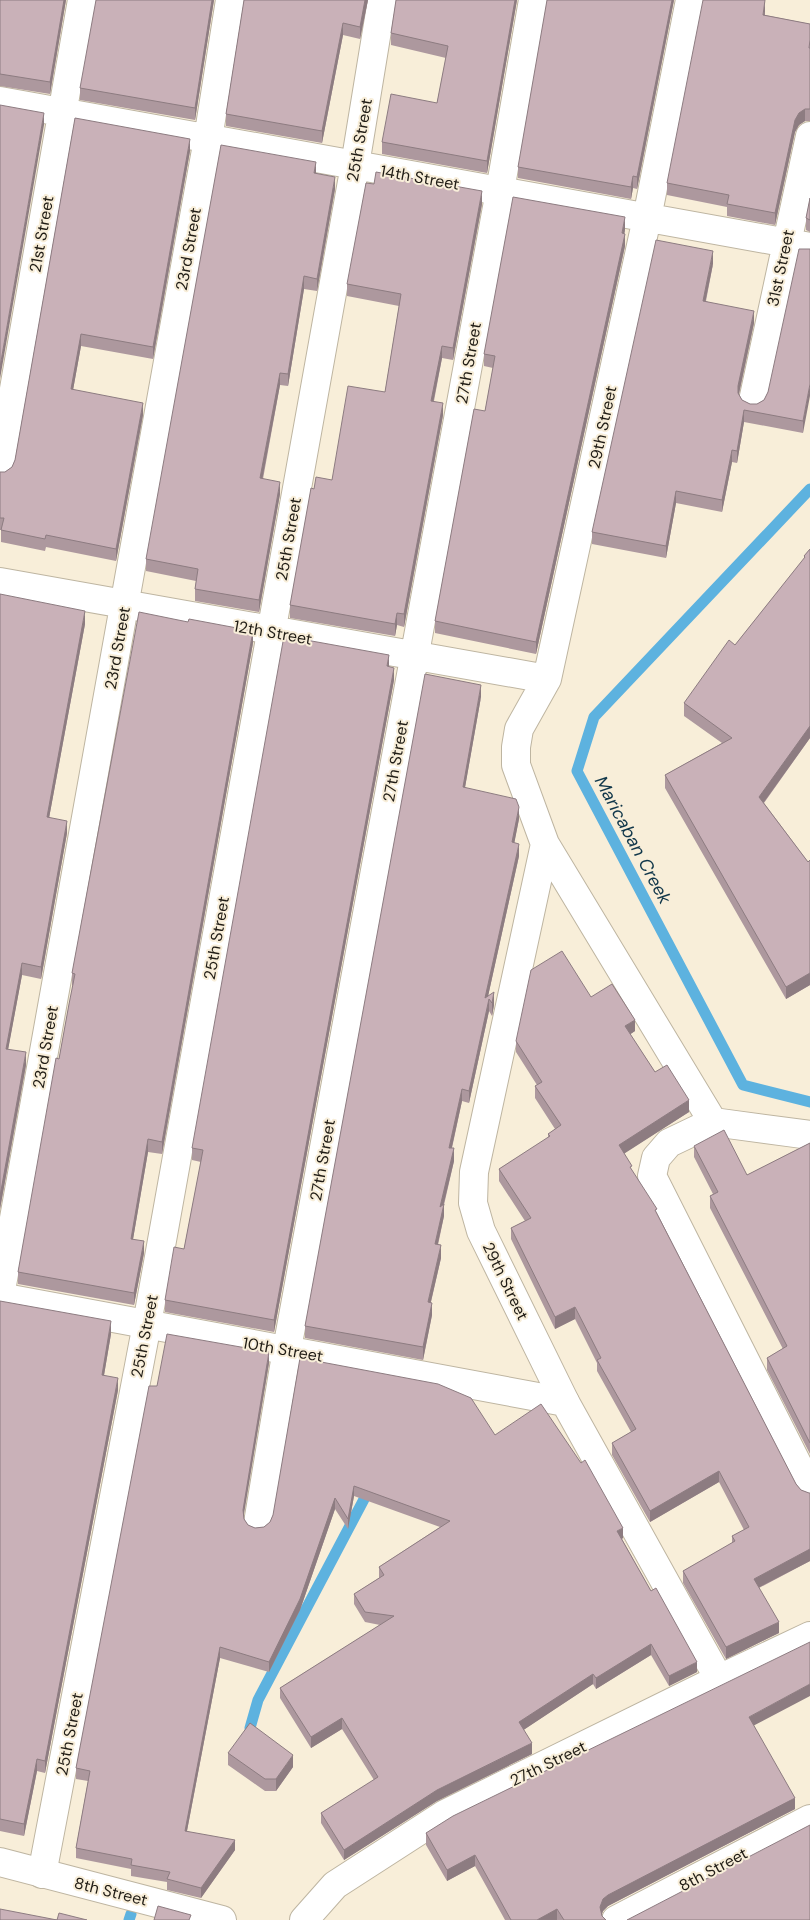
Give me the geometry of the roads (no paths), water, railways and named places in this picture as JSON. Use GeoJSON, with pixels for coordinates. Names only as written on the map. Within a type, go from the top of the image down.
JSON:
{"type":"FeatureCollection","features":[{"type":"Feature","properties":{"kind":"street","name":"21st Street"},"geometry":{"type":"LineString","coordinates":[[0,469],[82,0]]}},
{"type":"Feature","properties":{"kind":"street","name":"23rd Street"},"geometry":{"type":"LineString","coordinates":[[0,1296],[208,139],[230,0]]}},
{"type":"Feature","properties":{"kind":"street","name":"25th Street"},"geometry":{"type":"LineString","coordinates":[[42,1874],[147,1324],[355,165],[382,0]]}},
{"type":"Feature","properties":{"kind":"street","name":"27th Street"},"geometry":{"type":"LineString","coordinates":[[258,1523],[287,1349],[500,191],[533,0]]}},
{"type":"Feature","properties":{"kind":"street","name":"29th Street"},"geometry":{"type":"LineString","coordinates":[[690,0],[647,218],[547,679],[519,729],[516,765],[545,844],[714,1122]]}},
{"type":"Feature","properties":{"kind":"street","name":"14th Street"},"geometry":{"type":"LineString","coordinates":[[0,101],[798,245]]}},
{"type":"Feature","properties":{"kind":"street","name":"31st Street"},"geometry":{"type":"LineString","coordinates":[[753,401],[798,245],[810,136]]}},
{"type":"Feature","properties":{"kind":"street","name":"12th Street"},"geometry":{"type":"LineString","coordinates":[[0,582],[271,632],[547,679]]}},
{"type":"Feature","properties":{"kind":"street","name":"29th Street"},"geometry":{"type":"LineString","coordinates":[[545,844],[474,1172],[473,1203],[481,1231],[566,1402],[719,1679]]}},
{"type":"Feature","properties":{"kind":"street"},"geometry":{"type":"LineString","coordinates":[[810,1135],[714,1122],[669,1143],[656,1158],[652,1176],[810,1489]]}},
{"type":"Feature","properties":{"kind":"street","name":"10th Street"},"geometry":{"type":"LineString","coordinates":[[0,1296],[566,1402]]}},
{"type":"Feature","properties":{"kind":"street","name":"27th Street"},"geometry":{"type":"LineString","coordinates":[[304,1920],[335,1885],[445,1814],[810,1636]]}},
{"type":"Feature","properties":{"kind":"street","name":"8th Street"},"geometry":{"type":"LineString","coordinates":[[616,1920],[810,1818]]}},
{"type":"Feature","properties":{"kind":"street","name":"8th Street"},"geometry":{"type":"LineString","coordinates":[[0,1862],[222,1920]]}},
{"type":"Feature","properties":{"kind":"waterway","name":"Maricaban Creek"},"geometry":{"type":"LineString","coordinates":[[810,489],[594,717],[577,771],[743,1085],[810,1102]]}},
{"type":"Feature","properties":{"kind":"waterway"},"geometry":{"type":"LineString","coordinates":[[250,1728],[258,1700],[371,1486]]}},
{"type":"Feature","properties":{"kind":"waterway"},"geometry":{"type":"LineString","coordinates":[[129,1920],[131,1914]]}}]}
